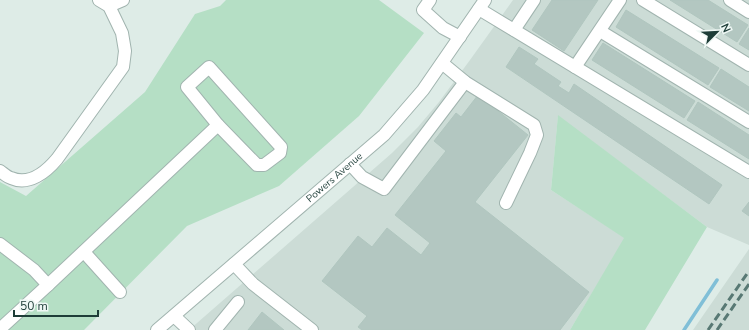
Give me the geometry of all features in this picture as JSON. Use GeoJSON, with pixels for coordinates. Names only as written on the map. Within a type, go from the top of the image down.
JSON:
{"type":"FeatureCollection","features":[{"type":"Feature","properties":{"kind":"street"},"geometry":{"type":"LineString","coordinates":[[0,171],[11,178],[24,181],[37,177],[58,160],[124,67],[125,51],[122,33],[104,3],[123,0]]}},
{"type":"Feature","properties":{"kind":"street"},"geometry":{"type":"LineString","coordinates":[[430,0],[422,10],[443,28],[460,37]]}},
{"type":"Feature","properties":{"kind":"street"},"geometry":{"type":"LineString","coordinates":[[514,30],[534,0]]}},
{"type":"Feature","properties":{"kind":"street"},"geometry":{"type":"LineString","coordinates":[[575,67],[620,0]]}},
{"type":"Feature","properties":{"kind":"street"},"geometry":{"type":"LineString","coordinates":[[643,0],[749,65]]}},
{"type":"Feature","properties":{"kind":"street"},"geometry":{"type":"LineString","coordinates":[[730,0],[749,12]]}},
{"type":"Feature","properties":{"kind":"street"},"geometry":{"type":"LineString","coordinates":[[482,5],[514,30],[749,172]]}},
{"type":"Feature","properties":{"kind":"street","name":"Powers Avenue"},"geometry":{"type":"LineString","coordinates":[[161,329],[234,264],[384,136],[423,90],[482,5]]}},
{"type":"Feature","properties":{"kind":"street"},"geometry":{"type":"LineString","coordinates":[[600,31],[749,122]]}},
{"type":"Feature","properties":{"kind":"street"},"geometry":{"type":"LineString","coordinates":[[442,63],[465,82],[534,125],[537,135],[506,203]]}},
{"type":"Feature","properties":{"kind":"street"},"geometry":{"type":"LineString","coordinates":[[209,67],[281,147],[280,153],[264,165],[257,165],[218,125],[187,87],[209,67]]}},
{"type":"Feature","properties":{"kind":"street"},"geometry":{"type":"LineString","coordinates":[[350,164],[362,177],[384,189],[465,82]]}},
{"type":"Feature","properties":{"kind":"street"},"geometry":{"type":"LineString","coordinates":[[0,329],[218,125]]}},
{"type":"Feature","properties":{"kind":"street"},"geometry":{"type":"LineString","coordinates":[[0,244],[34,270],[48,285]]}},
{"type":"Feature","properties":{"kind":"street"},"geometry":{"type":"LineString","coordinates":[[84,252],[120,292]]}},
{"type":"Feature","properties":{"kind":"street"},"geometry":{"type":"LineString","coordinates":[[234,264],[253,284],[312,330]]}},
{"type":"Feature","properties":{"kind":"street"},"geometry":{"type":"LineString","coordinates":[[216,330],[238,302]]}},
{"type":"Feature","properties":{"kind":"street"},"geometry":{"type":"LineString","coordinates":[[174,316],[189,330]]}},
{"type":"Feature","properties":{"kind":"shaded area"},"geometry":{"type":"Polygon","coordinates":[[[513,0],[749,0],[749,245],[707,227],[558,116],[551,190],[625,238],[570,330],[189,330],[392,153],[418,127],[439,102],[513,0]]]}},
{"type":"Feature","properties":{"kind":"shaded area"},"geometry":{"type":"Polygon","coordinates":[[[749,249],[749,330],[693,330],[749,249]]]}},
{"type":"Feature","properties":{"kind":"green space"},"geometry":{"type":"Polygon","coordinates":[[[226,0],[379,0],[424,33],[359,116],[279,186],[187,226],[84,330],[0,330],[0,182],[26,196],[145,92],[195,14],[220,6],[226,0]]]}},
{"type":"Feature","properties":{"kind":"green space"},"geometry":{"type":"Polygon","coordinates":[[[558,115],[707,227],[645,330],[570,330],[624,238],[551,190],[558,115]]]}},
{"type":"Feature","properties":{"kind":"building"},"geometry":{"type":"Polygon","coordinates":[[[552,0],[598,0],[564,51],[532,30],[552,0]]]}},
{"type":"Feature","properties":{"kind":"building"},"geometry":{"type":"Polygon","coordinates":[[[670,0],[708,0],[748,25],[737,42],[670,0]]]}},
{"type":"Feature","properties":{"kind":"building"},"geometry":{"type":"Polygon","coordinates":[[[626,10],[719,68],[708,85],[616,27],[626,10]]]}},
{"type":"Feature","properties":{"kind":"building"},"geometry":{"type":"Polygon","coordinates":[[[749,28],[749,50],[739,44],[749,28]]]}},
{"type":"Feature","properties":{"kind":"building"},"geometry":{"type":"Polygon","coordinates":[[[603,43],[695,101],[684,118],[592,60],[603,43]]]}},
{"type":"Feature","properties":{"kind":"building"},"geometry":{"type":"Polygon","coordinates":[[[519,47],[538,59],[534,64],[561,82],[558,86],[569,93],[574,84],[722,185],[709,204],[506,67],[519,47]]]}},
{"type":"Feature","properties":{"kind":"building"},"geometry":{"type":"Polygon","coordinates":[[[721,69],[749,87],[749,111],[710,87],[721,69]]]}},
{"type":"Feature","properties":{"kind":"building"},"geometry":{"type":"Polygon","coordinates":[[[478,95],[528,135],[475,202],[589,292],[560,330],[362,330],[358,327],[367,316],[322,281],[358,236],[372,247],[387,228],[421,255],[430,243],[395,215],[446,151],[434,141],[456,113],[461,117],[478,95]]]}},
{"type":"Feature","properties":{"kind":"building"},"geometry":{"type":"Polygon","coordinates":[[[698,102],[749,135],[749,159],[687,120],[698,102]]]}},
{"type":"Feature","properties":{"kind":"building"},"geometry":{"type":"Polygon","coordinates":[[[749,202],[749,216],[742,211],[749,202]]]}},
{"type":"Feature","properties":{"kind":"building"},"geometry":{"type":"Polygon","coordinates":[[[262,312],[284,330],[248,330],[262,312]]]}},
{"type":"Feature","properties":{"kind":"waterway"},"geometry":{"type":"LineString","coordinates":[[684,330],[717,280]]}},
{"type":"Feature","properties":{"kind":"railway"},"geometry":{"type":"LineString","coordinates":[[708,330],[749,271]]}},
{"type":"Feature","properties":{"kind":"railway"},"geometry":{"type":"LineString","coordinates":[[717,330],[749,284]]}}]}
